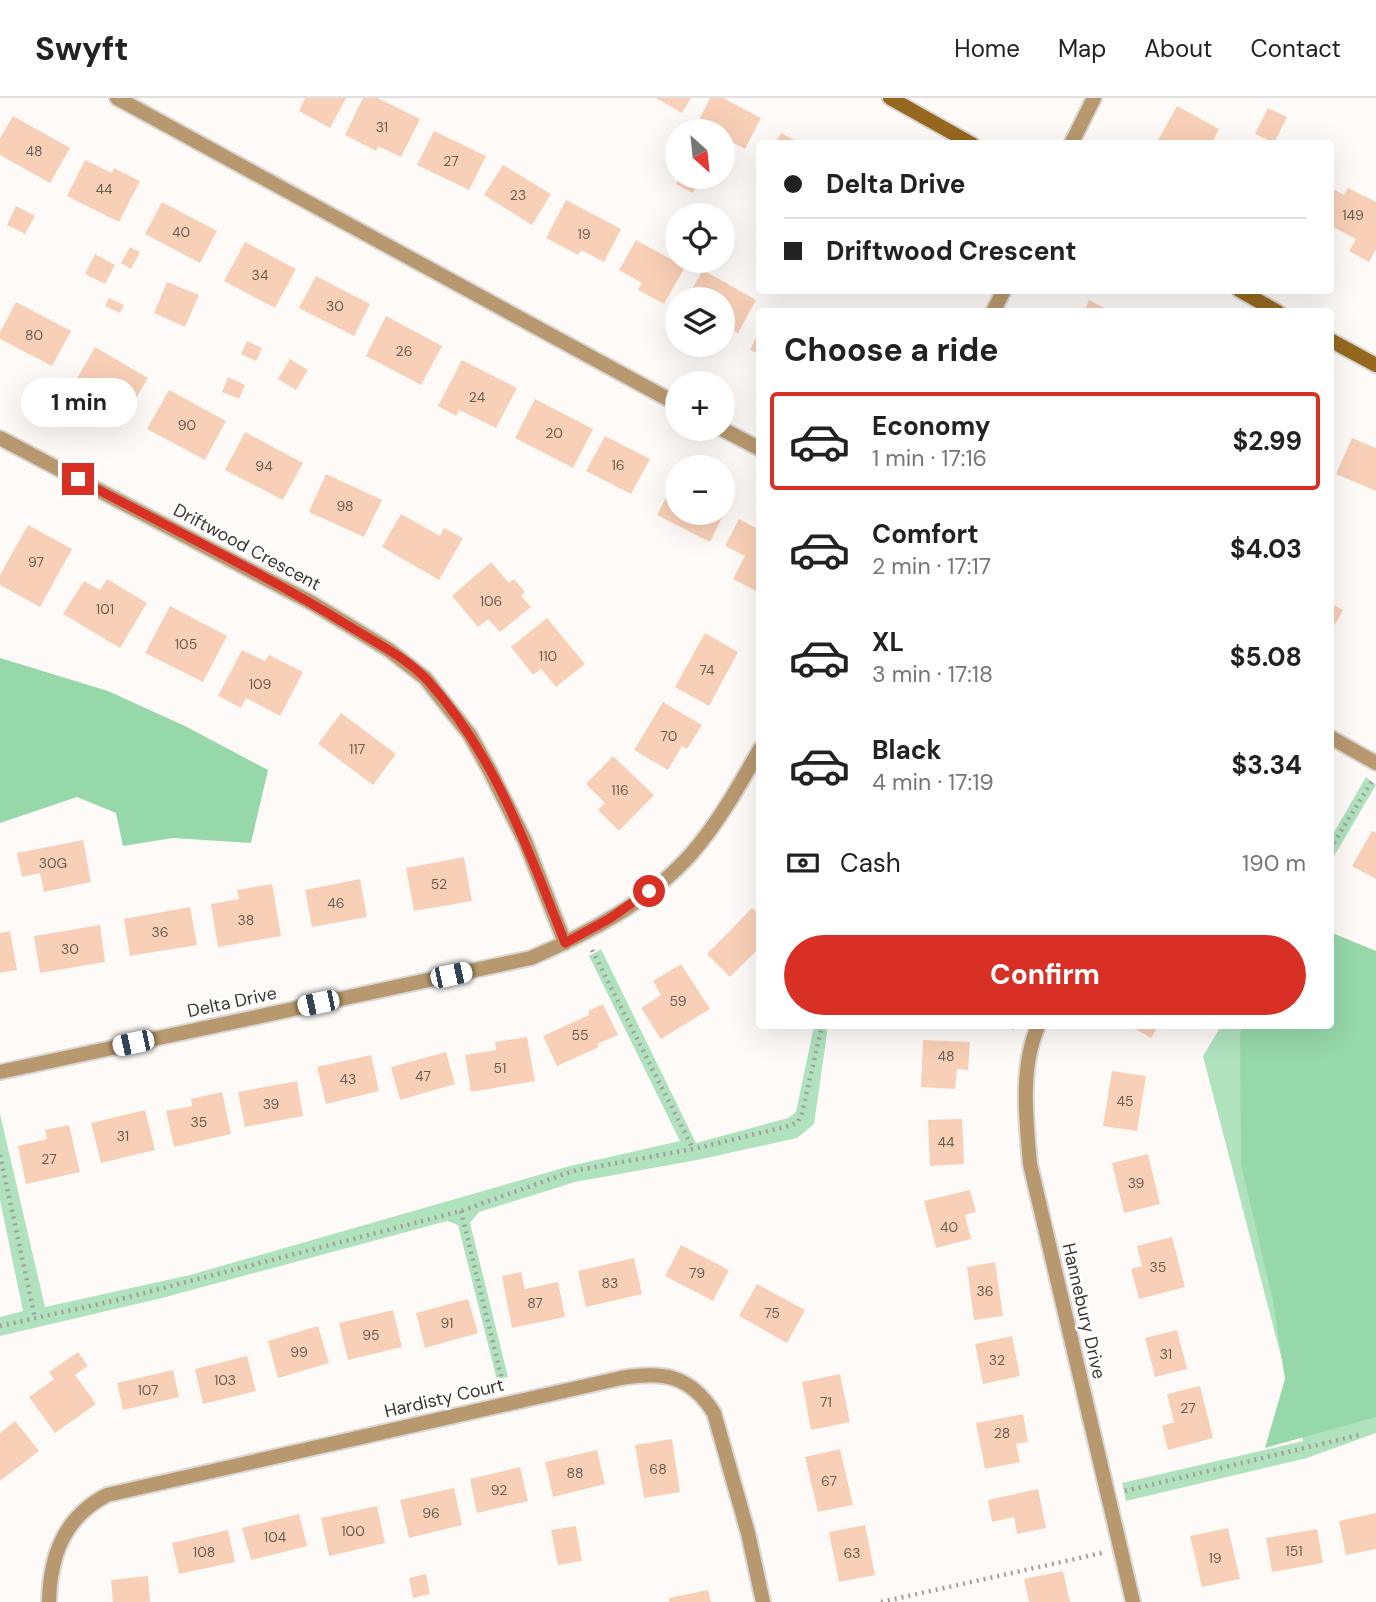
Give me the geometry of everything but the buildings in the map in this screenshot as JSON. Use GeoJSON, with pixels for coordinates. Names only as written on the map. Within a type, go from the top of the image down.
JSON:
{"type":"FeatureCollection","features":[{"type":"Feature","properties":{"kind":"street"},"geometry":{"type":"LineString","coordinates":[[117,98],[665,397]]}},
{"type":"Feature","properties":{"kind":"street"},"geometry":{"type":"LineString","coordinates":[[890,98],[965,140]]}},
{"type":"Feature","properties":{"kind":"street"},"geometry":{"type":"LineString","coordinates":[[1073,140],[1094,98]]}},
{"type":"Feature","properties":{"kind":"street"},"geometry":{"type":"LineString","coordinates":[[1246,294],[1271,308]]}},
{"type":"Feature","properties":{"kind":"street"},"geometry":{"type":"LineString","coordinates":[[1334,342],[1376,365]]}},
{"type":"Feature","properties":{"kind":"street"},"geometry":{"type":"LineString","coordinates":[[735,436],[756,447]]}},
{"type":"Feature","properties":{"kind":"street","name":"Driftwood Crescent"},"geometry":{"type":"LineString","coordinates":[[0,438],[312,603],[389,650],[425,678],[470,734],[490,771],[525,841],[565,943]]}},
{"type":"Feature","properties":{"kind":"street"},"geometry":{"type":"LineString","coordinates":[[1334,739],[1376,763]]}},
{"type":"Feature","properties":{"kind":"street","name":"Delta Drive"},"geometry":{"type":"LineString","coordinates":[[0,1072],[531,957],[565,943],[633,903],[665,880],[692,853],[714,825],[756,756]]}},
{"type":"Feature","properties":{"kind":"street","name":"Hannebury Drive"},"geometry":{"type":"LineString","coordinates":[[1037,1029],[1029,1065],[1025,1112],[1030,1164],[1133,1602]]}},
{"type":"Feature","properties":{"kind":"street","name":"Hardisty Court"},"geometry":{"type":"LineString","coordinates":[[48,1602],[53,1562],[67,1529],[88,1506],[107,1495],[507,1403],[621,1378],[651,1375],[679,1380],[697,1391],[714,1413],[748,1533],[763,1602]]}},
{"type":"Feature","properties":{"kind":"path"},"geometry":{"type":"LineString","coordinates":[[1334,842],[1376,774]]}},
{"type":"Feature","properties":{"kind":"path"},"geometry":{"type":"LineString","coordinates":[[583,933],[692,1149]]}},
{"type":"Feature","properties":{"kind":"path"},"geometry":{"type":"LineString","coordinates":[[0,1326],[130,1296],[461,1211],[573,1171],[692,1149],[789,1126],[798,1122],[802,1113],[821,1029]]}},
{"type":"Feature","properties":{"kind":"path"},"geometry":{"type":"LineString","coordinates":[[0,1155],[35,1318]]}},
{"type":"Feature","properties":{"kind":"path"},"geometry":{"type":"LineString","coordinates":[[461,1211],[507,1403]]}},
{"type":"Feature","properties":{"kind":"path"},"geometry":{"type":"LineString","coordinates":[[1107,1495],[1363,1434]]}},
{"type":"Feature","properties":{"kind":"path"},"geometry":{"type":"LineString","coordinates":[[881,1602],[1120,1549]]}},
{"type":"Feature","properties":{"kind":"green space"},"geometry":{"type":"Polygon","coordinates":[[[0,658],[108,691],[185,726],[268,770],[251,843],[173,838],[123,846],[116,813],[77,797],[0,823],[0,658]]]}},
{"type":"Feature","properties":{"kind":"green space"},"geometry":{"type":"Polygon","coordinates":[[[1366,777],[1376,785],[1334,856],[1334,832],[1366,777]]]}},
{"type":"Feature","properties":{"kind":"green space"},"geometry":{"type":"Polygon","coordinates":[[[1334,934],[1376,951],[1376,1417],[1265,1448],[1285,1379],[1273,1301],[1241,1164],[1240,1034],[1242,1029],[1334,1029],[1334,934]]]}},
{"type":"Feature","properties":{"kind":"green space"},"geometry":{"type":"Polygon","coordinates":[[[601,949],[696,1143],[788,1118],[796,1112],[813,1029],[828,1029],[814,1124],[797,1138],[697,1160],[575,1182],[479,1212],[470,1223],[508,1377],[497,1380],[458,1225],[447,1221],[162,1298],[0,1336],[0,1317],[23,1311],[0,1200],[0,1114],[45,1307],[190,1275],[570,1166],[680,1141],[589,956],[601,949]]]}},
{"type":"Feature","properties":{"kind":"green space"},"geometry":{"type":"Polygon","coordinates":[[[1376,962],[1376,1433],[1307,1458],[1126,1501],[1122,1483],[1303,1441],[1203,1056],[1219,1029],[1334,1029],[1334,1020],[1376,962]]]}},
{"type":"Feature","properties":{"kind":"route"},"geometry":{"type":"LineString","coordinates":[[78,479],[312,603],[389,650],[425,678],[470,734],[490,771],[525,841],[565,943],[609,919],[649,891]]}}]}
